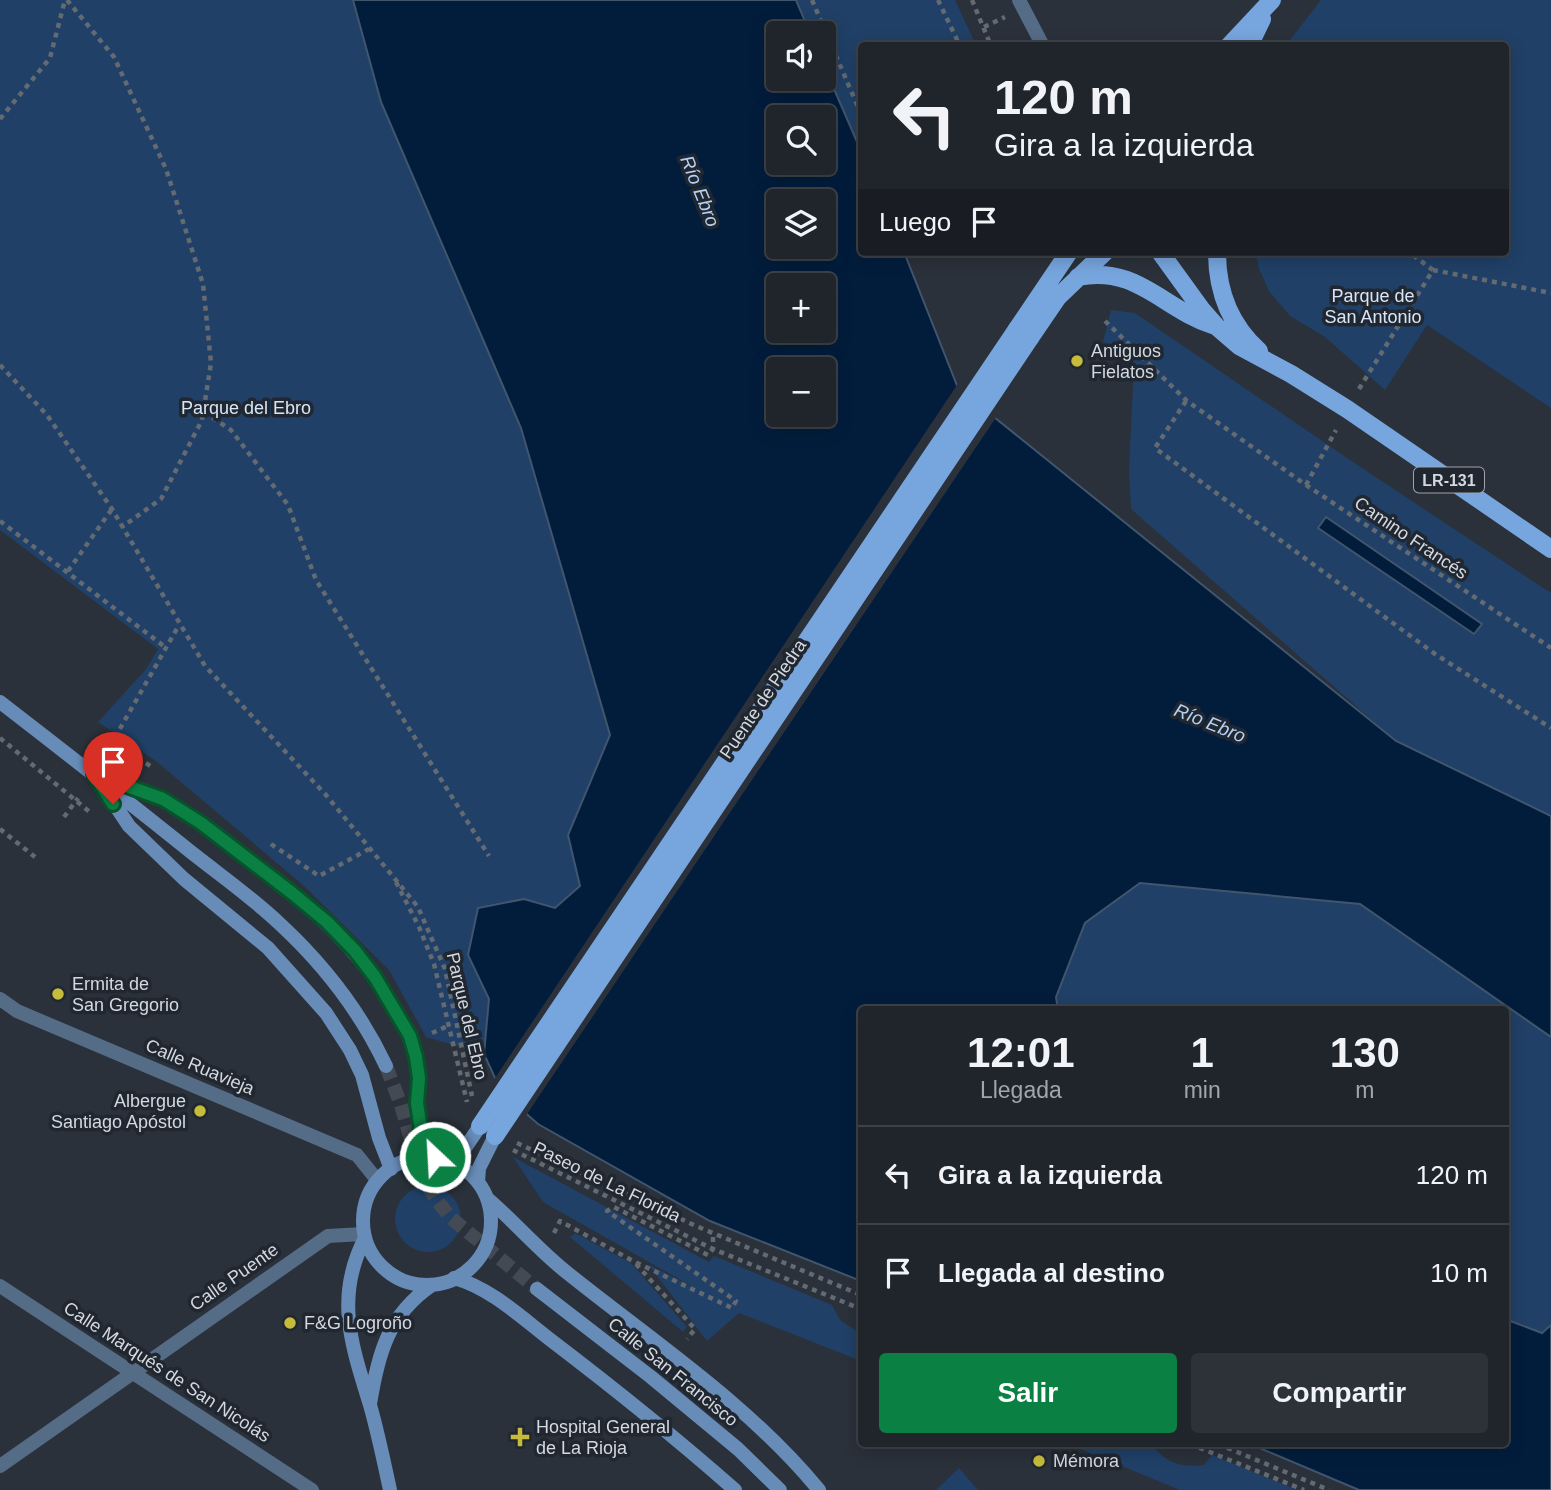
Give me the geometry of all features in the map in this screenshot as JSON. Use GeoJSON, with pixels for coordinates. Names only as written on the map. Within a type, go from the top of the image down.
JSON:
{"type":"FeatureCollection","features":[{"type":"Feature","properties":{"kind":"main road"},"geometry":{"type":"LineString","coordinates":[[1233,42],[1270,3]]}},
{"type":"Feature","properties":{"kind":"main road"},"geometry":{"type":"LineString","coordinates":[[1251,42],[1270,3]]}},
{"type":"Feature","properties":{"kind":"main road","name":"Puente de Piedra"},"geometry":{"type":"LineString","coordinates":[[450,1159],[490,1127],[1023,334],[1067,256]]}},
{"type":"Feature","properties":{"kind":"main road","name":"Puente de Piedra"},"geometry":{"type":"LineString","coordinates":[[1023,334],[1101,256]]}},
{"type":"Feature","properties":{"kind":"main road","name":"LR-131"},"geometry":{"type":"LineString","coordinates":[[1163,256],[1217,327],[1239,346],[1347,409],[1551,549]]}},
{"type":"Feature","properties":{"kind":"main road","name":"LR-131"},"geometry":{"type":"LineString","coordinates":[[1217,256],[1218,282],[1226,303],[1246,338],[1272,363]]}},
{"type":"Feature","properties":{"kind":"main road"},"geometry":{"type":"LineString","coordinates":[[1077,277],[1094,274],[1119,276],[1196,320],[1217,327]]}},
{"type":"Feature","properties":{"kind":"main road"},"geometry":{"type":"LineString","coordinates":[[0,702],[280,923],[316,959],[342,993],[375,1042],[386,1066]]}},
{"type":"Feature","properties":{"kind":"main road"},"geometry":{"type":"LineString","coordinates":[[94,774],[163,799],[201,823],[327,922],[355,951],[375,977],[410,1036],[419,1078],[417,1103],[421,1130],[426,1145],[435,1157]]}},
{"type":"Feature","properties":{"kind":"main road"},"geometry":{"type":"LineString","coordinates":[[94,774],[129,826],[184,879],[268,948],[326,1013],[350,1050],[362,1075],[379,1138],[391,1169]]}},
{"type":"Feature","properties":{"kind":"main road","name":"Puente de Piedra"},"geometry":{"type":"LineString","coordinates":[[478,1182],[490,1127]]}},
{"type":"Feature","properties":{"kind":"main road"},"geometry":{"type":"LineString","coordinates":[[488,1199],[491,1217],[488,1241],[475,1263],[454,1278],[432,1285],[394,1276],[375,1258],[365,1236],[362,1217],[365,1204],[377,1180],[391,1169],[418,1158],[450,1159],[465,1168],[488,1199],[568,1274],[676,1356],[797,1463],[819,1490]]}},
{"type":"Feature","properties":{"kind":"main road"},"geometry":{"type":"LineString","coordinates":[[365,1236],[353,1263],[348,1306],[354,1355],[370,1405],[390,1490]]}},
{"type":"Feature","properties":{"kind":"main road"},"geometry":{"type":"LineString","coordinates":[[454,1278],[477,1286],[509,1308],[640,1410],[735,1490]]}},
{"type":"Feature","properties":{"kind":"main road"},"geometry":{"type":"LineString","coordinates":[[370,1405],[379,1354],[390,1330],[408,1305],[432,1285]]}},
{"type":"Feature","properties":{"kind":"main road","name":"Calle San Francisco"},"geometry":{"type":"LineString","coordinates":[[537,1289],[719,1433],[780,1490]]}},
{"type":"Feature","properties":{"kind":"street"},"geometry":{"type":"LineString","coordinates":[[1019,0],[1041,42]]}},
{"type":"Feature","properties":{"kind":"street"},"geometry":{"type":"LineString","coordinates":[[1033,28],[1046,42]]}},
{"type":"Feature","properties":{"kind":"street","name":"Calle Ruavieja"},"geometry":{"type":"LineString","coordinates":[[0,999],[17,1011],[357,1155],[377,1180]]}},
{"type":"Feature","properties":{"kind":"street","name":"Calle Puente"},"geometry":{"type":"LineString","coordinates":[[0,1466],[328,1236],[365,1236]]}},
{"type":"Feature","properties":{"kind":"street","name":"Calle Marqués de San Nicolás"},"geometry":{"type":"LineString","coordinates":[[0,1286],[312,1490]]}},
{"type":"Feature","properties":{"kind":"path"},"geometry":{"type":"LineString","coordinates":[[0,118],[50,58],[66,0]]}},
{"type":"Feature","properties":{"kind":"path"},"geometry":{"type":"LineString","coordinates":[[66,0],[114,57],[166,169],[203,284],[211,363],[202,420],[161,499],[122,527]]}},
{"type":"Feature","properties":{"kind":"path"},"geometry":{"type":"LineString","coordinates":[[811,0],[858,107]]}},
{"type":"Feature","properties":{"kind":"path"},"geometry":{"type":"LineString","coordinates":[[938,0],[958,42]]}},
{"type":"Feature","properties":{"kind":"path"},"geometry":{"type":"LineString","coordinates":[[972,0],[989,42]]}},
{"type":"Feature","properties":{"kind":"path"},"geometry":{"type":"LineString","coordinates":[[1414,256],[1433,270],[1551,293]]}},
{"type":"Feature","properties":{"kind":"path"},"geometry":{"type":"LineString","coordinates":[[1347,409],[1433,270]]}},
{"type":"Feature","properties":{"kind":"path","name":"Camino Francés"},"geometry":{"type":"LineString","coordinates":[[1105,321],[1187,401],[1306,485],[1551,648]]}},
{"type":"Feature","properties":{"kind":"path","name":"Parque del Ebro"},"geometry":{"type":"LineString","coordinates":[[0,365],[47,415],[112,509],[205,666],[326,795],[418,907],[445,968],[455,1023],[490,1127]]}},
{"type":"Feature","properties":{"kind":"path"},"geometry":{"type":"LineString","coordinates":[[1187,401],[1155,448],[1435,654],[1551,728]]}},
{"type":"Feature","properties":{"kind":"path"},"geometry":{"type":"LineString","coordinates":[[204,412],[232,430],[288,505],[316,580],[489,856]]}},
{"type":"Feature","properties":{"kind":"path"},"geometry":{"type":"LineString","coordinates":[[1306,485],[1335,432]]}},
{"type":"Feature","properties":{"kind":"path"},"geometry":{"type":"LineString","coordinates":[[68,571],[112,509]]}},
{"type":"Feature","properties":{"kind":"path"},"geometry":{"type":"LineString","coordinates":[[0,521],[165,647]]}},
{"type":"Feature","properties":{"kind":"path"},"geometry":{"type":"LineString","coordinates":[[94,774],[179,625]]}},
{"type":"Feature","properties":{"kind":"path"},"geometry":{"type":"LineString","coordinates":[[112,742],[158,770]]}},
{"type":"Feature","properties":{"kind":"path"},"geometry":{"type":"LineString","coordinates":[[0,830],[34,857]]}},
{"type":"Feature","properties":{"kind":"path"},"geometry":{"type":"LineString","coordinates":[[266,841],[319,876],[369,849]]}},
{"type":"Feature","properties":{"kind":"path"},"geometry":{"type":"LineString","coordinates":[[389,869],[419,927],[434,964],[467,1102],[490,1127]]}},
{"type":"Feature","properties":{"kind":"path"},"geometry":{"type":"LineString","coordinates":[[429,1034],[455,1023]]}},
{"type":"Feature","properties":{"kind":"path","name":"Paseo de La Florida"},"geometry":{"type":"LineString","coordinates":[[490,1127],[713,1234],[858,1294]]}},
{"type":"Feature","properties":{"kind":"path","name":"Paseo de La Florida"},"geometry":{"type":"LineString","coordinates":[[490,1127],[514,1153],[713,1249],[858,1309]]}},
{"type":"Feature","properties":{"kind":"path"},"geometry":{"type":"LineString","coordinates":[[549,1243],[560,1221],[633,1261],[732,1308],[736,1301],[607,1211],[614,1207],[708,1255],[713,1249],[713,1234]]}},
{"type":"Feature","properties":{"kind":"path"},"geometry":{"type":"LineString","coordinates":[[633,1261],[695,1329],[676,1356]]}},
{"type":"Feature","properties":{"kind":"path"},"geometry":{"type":"LineString","coordinates":[[1197,1447],[1304,1490]]}},
{"type":"Feature","properties":{"kind":"path"},"geometry":{"type":"LineString","coordinates":[[1225,1447],[1329,1490]]}},
{"type":"Feature","properties":{"kind":"green space","name":"Parque del Ebro"},"geometry":{"type":"Polygon","coordinates":[[[0,0],[353,0],[381,102],[521,428],[610,735],[568,835],[581,886],[555,908],[524,899],[468,955],[489,999],[484,1054],[426,1037],[389,970],[303,885],[156,761],[98,722],[146,669],[158,649],[0,530],[0,0]]]}},
{"type":"Feature","properties":{"kind":"green space"},"geometry":{"type":"Polygon","coordinates":[[[796,0],[955,0],[975,42],[858,42],[858,144],[835,91],[836,21],[805,21],[796,0]]]}},
{"type":"Feature","properties":{"kind":"green space","name":"Parque de San Antonio"},"geometry":{"type":"Polygon","coordinates":[[[1321,0],[1551,0],[1551,408],[1427,325],[1385,390],[1325,337],[1290,316],[1269,291],[1259,269],[1257,256],[1509,256],[1509,42],[1288,42],[1321,0]]]}},
{"type":"Feature","properties":{"kind":"green space"},"geometry":{"type":"Polygon","coordinates":[[[1111,310],[1135,313],[1551,593],[1551,816],[1396,741],[1131,509],[1129,470],[1134,363],[1103,342],[1111,310]]]}},
{"type":"Feature","properties":{"kind":"green space"},"geometry":{"type":"Polygon","coordinates":[[[1139,883],[1360,904],[1506,1006],[1057,1006],[1056,998],[1085,923],[1139,883]]]}},
{"type":"Feature","properties":{"kind":"green space"},"geometry":{"type":"Polygon","coordinates":[[[1509,1008],[1551,1037],[1551,1325],[1542,1333],[1509,1321],[1509,1008]]]}},
{"type":"Feature","properties":{"kind":"green space"},"geometry":{"type":"Polygon","coordinates":[[[513,1157],[709,1262],[714,1256],[832,1305],[840,1320],[858,1332],[858,1360],[739,1313],[707,1341],[648,1264],[702,1292],[543,1202],[513,1157]]]}},
{"type":"Feature","properties":{"kind":"green space"},"geometry":{"type":"Polygon","coordinates":[[[434,1186],[452,1195],[459,1206],[459,1232],[452,1243],[441,1250],[422,1252],[404,1243],[397,1232],[395,1213],[404,1195],[415,1188],[434,1186]]]}},
{"type":"Feature","properties":{"kind":"green space"},"geometry":{"type":"Polygon","coordinates":[[[575,1233],[631,1263],[687,1327],[683,1332],[570,1237],[575,1233]]]}},
{"type":"Feature","properties":{"kind":"green space"},"geometry":{"type":"Polygon","coordinates":[[[1075,1447],[1154,1447],[1168,1460],[1188,1466],[1204,1465],[1212,1455],[1297,1490],[1180,1490],[1075,1447]]]}},
{"type":"Feature","properties":{"kind":"green space"},"geometry":{"type":"Polygon","coordinates":[[[959,1468],[978,1490],[936,1490],[959,1468]]]}},
{"type":"Feature","properties":{"kind":"water","name":"Río Ebro"},"geometry":{"type":"Polygon","coordinates":[[[353,0],[796,0],[805,21],[766,21],[766,91],[835,91],[858,144],[858,256],[906,256],[958,388],[1396,741],[1551,816],[1551,1037],[1360,904],[1140,883],[1085,923],[1056,997],[1057,1006],[858,1006],[858,1280],[710,1221],[538,1124],[513,1102],[496,1080],[484,1054],[489,999],[468,955],[478,908],[524,899],[555,908],[580,886],[568,835],[610,735],[521,428],[381,102],[353,0]]]}},
{"type":"Feature","properties":{"kind":"water"},"geometry":{"type":"Polygon","coordinates":[[[1326,517],[1482,624],[1474,634],[1318,528],[1326,517]]]}},
{"type":"Feature","properties":{"kind":"water"},"geometry":{"type":"Polygon","coordinates":[[[1509,1321],[1542,1333],[1551,1325],[1551,1490],[1359,1490],[1257,1447],[1509,1447],[1509,1321]]]}},
{"type":"Feature","properties":{"kind":"pier"},"geometry":{"type":"Polygon","coordinates":[[[959,382],[997,416],[525,1117],[493,1081],[959,382]]]}},
{"type":"Feature","properties":{"kind":"tunnel"},"geometry":{"type":"LineString","coordinates":[[386,1066],[401,1105],[420,1171],[435,1198],[451,1218],[537,1289]]}},
{"type":"Feature","properties":{"kind":"place","name":"Antiguos Fielatos"},"geometry":{"type":"Point","coordinates":[1077,361]}},
{"type":"Feature","properties":{"kind":"place","name":"Ermita de San Gregorio"},"geometry":{"type":"Point","coordinates":[58,994]}},
{"type":"Feature","properties":{"kind":"place","name":"Albergue Santiago Apóstol"},"geometry":{"type":"Point","coordinates":[200,1111]}},
{"type":"Feature","properties":{"kind":"place","name":"F&G Logroño"},"geometry":{"type":"Point","coordinates":[290,1323]}},
{"type":"Feature","properties":{"kind":"place","name":"Hospital General de La Rioja"},"geometry":{"type":"Point","coordinates":[520,1437]}},
{"type":"Feature","properties":{"kind":"place","name":"Mémora"},"geometry":{"type":"Point","coordinates":[1039,1461]}},
{"type":"Feature","properties":{"kind":"route"},"geometry":{"type":"LineString","coordinates":[[113,804],[94,774],[163,799],[201,823],[327,922],[355,951],[375,977],[410,1036],[419,1078],[417,1103],[421,1130],[426,1145],[435,1157]]}}]}
